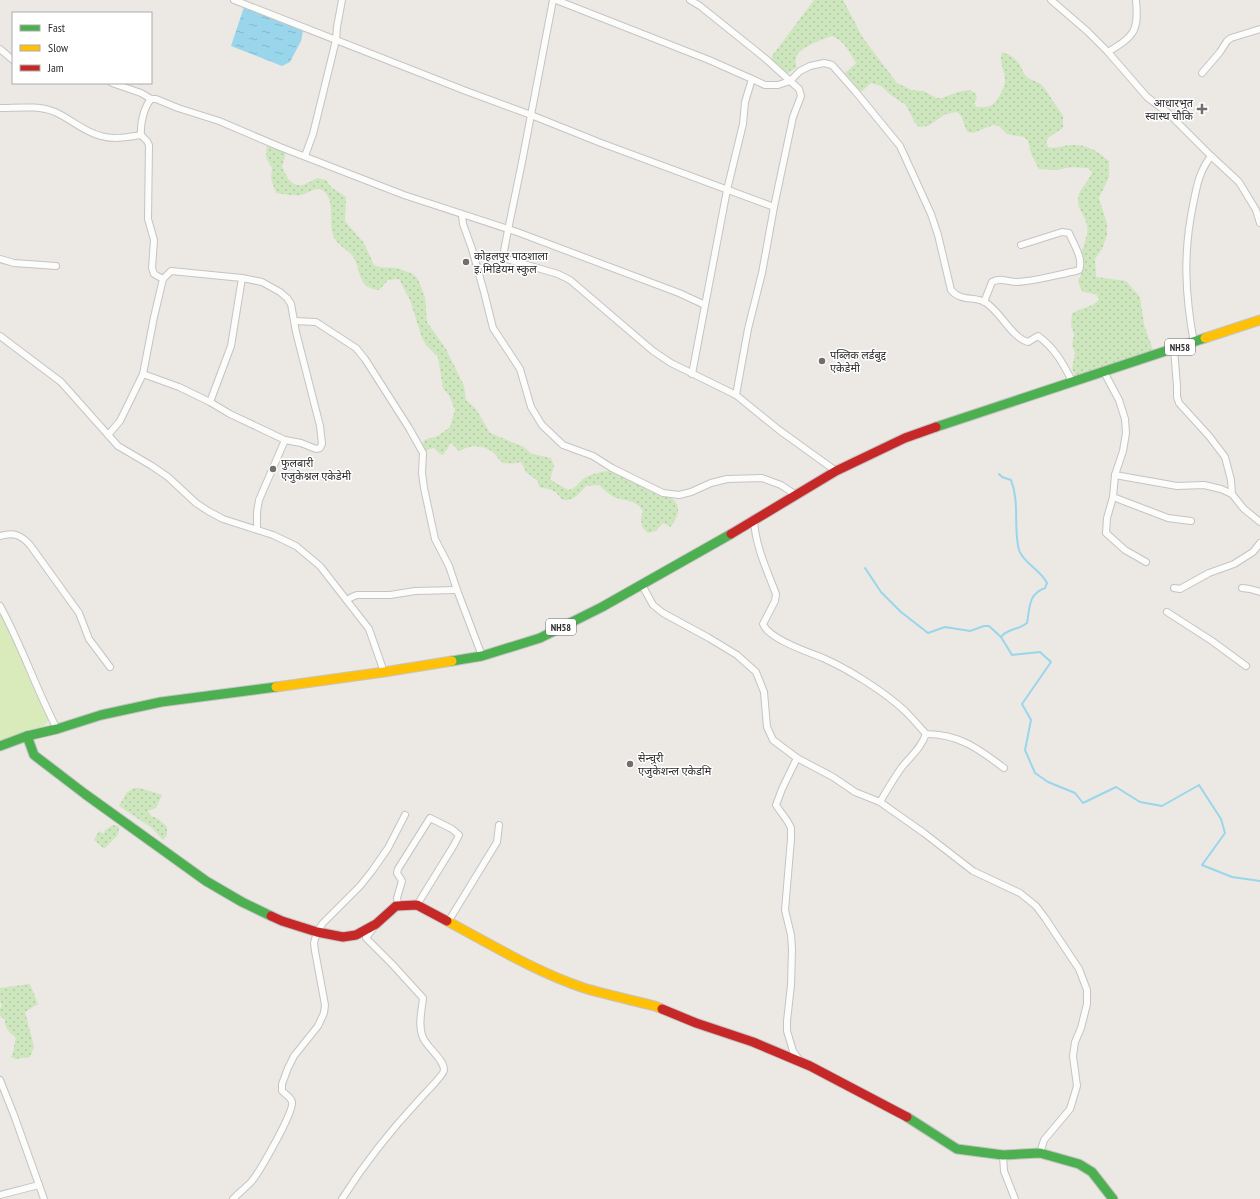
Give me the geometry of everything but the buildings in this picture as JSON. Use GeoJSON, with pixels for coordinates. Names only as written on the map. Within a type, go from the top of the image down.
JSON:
{"type":"FeatureCollection","features":[{"type":"Feature","properties":{"kind":"main road","name":"NH58"},"geometry":{"type":"LineString","coordinates":[[0,746],[27,736],[57,729],[102,715],[161,702],[384,672],[482,656],[540,638],[602,608],[754,521],[836,471],[905,438],[954,420],[1194,343],[1260,320]]}},
{"type":"Feature","properties":{"kind":"main road"},"geometry":{"type":"LineString","coordinates":[[27,736],[34,755],[85,794],[206,881],[232,897],[282,921],[316,932],[343,937],[356,935],[376,924],[396,906],[417,905],[537,968],[585,988],[655,1006],[696,1024],[753,1042],[810,1066],[906,1117],[957,1149],[1003,1155],[1040,1153],[1079,1164],[1092,1172],[1113,1199]]}},
{"type":"Feature","properties":{"kind":"street"},"geometry":{"type":"LineString","coordinates":[[234,0],[531,114],[601,143],[774,207]]}},
{"type":"Feature","properties":{"kind":"street"},"geometry":{"type":"LineString","coordinates":[[305,156],[336,40],[342,0]]}},
{"type":"Feature","properties":{"kind":"street"},"geometry":{"type":"LineString","coordinates":[[553,0],[504,251],[507,259],[558,274],[570,280],[654,351],[671,363],[736,396],[779,430],[836,471]]}},
{"type":"Feature","properties":{"kind":"street"},"geometry":{"type":"LineString","coordinates":[[556,0],[710,60],[766,85],[778,85],[790,81],[800,71],[810,66],[824,63],[832,65],[900,146],[931,214],[938,235],[951,290],[955,296],[984,302],[996,312],[1022,340],[1028,342],[1038,336],[1045,340],[1061,358],[1076,381]]}},
{"type":"Feature","properties":{"kind":"street"},"geometry":{"type":"LineString","coordinates":[[690,0],[702,3],[799,89],[802,96],[793,117],[762,273],[748,329],[736,396]]}},
{"type":"Feature","properties":{"kind":"street"},"geometry":{"type":"LineString","coordinates":[[1051,0],[1087,31],[1108,52],[1147,97],[1168,113],[1239,182],[1258,209],[1260,223]]}},
{"type":"Feature","properties":{"kind":"street"},"geometry":{"type":"LineString","coordinates":[[1108,52],[1133,34],[1137,17],[1136,0]]}},
{"type":"Feature","properties":{"kind":"street"},"geometry":{"type":"LineString","coordinates":[[1202,73],[1220,52],[1227,41],[1231,38],[1260,29]]}},
{"type":"Feature","properties":{"kind":"street"},"geometry":{"type":"LineString","coordinates":[[0,49],[12,59]]}},
{"type":"Feature","properties":{"kind":"street"},"geometry":{"type":"LineString","coordinates":[[692,374],[727,190],[742,124],[745,102],[752,79]]}},
{"type":"Feature","properties":{"kind":"street"},"geometry":{"type":"LineString","coordinates":[[115,84],[141,93],[151,99],[156,99],[178,108],[219,121],[404,195],[517,232],[678,293],[705,305]]}},
{"type":"Feature","properties":{"kind":"street"},"geometry":{"type":"LineString","coordinates":[[151,99],[147,103],[141,135],[149,145],[148,219],[154,240],[152,268],[154,274],[164,279]]}},
{"type":"Feature","properties":{"kind":"street"},"geometry":{"type":"LineString","coordinates":[[0,108],[39,108],[54,112],[102,137],[117,138],[141,135]]}},
{"type":"Feature","properties":{"kind":"street"},"geometry":{"type":"LineString","coordinates":[[1194,343],[1189,316],[1186,285],[1187,237],[1198,180],[1203,167],[1211,156]]}},
{"type":"Feature","properties":{"kind":"street"},"geometry":{"type":"LineString","coordinates":[[462,215],[463,224],[472,249],[493,328],[520,369],[531,407],[542,424],[564,445],[593,456],[612,468],[663,493],[679,495],[691,492],[711,483],[727,479],[762,478],[781,485],[796,495]]}},
{"type":"Feature","properties":{"kind":"street"},"geometry":{"type":"LineString","coordinates":[[984,302],[992,282],[995,280],[1000,279],[1013,282],[1033,280],[1076,271],[1081,268],[1079,258],[1069,233],[1062,232],[1021,245]]}},
{"type":"Feature","properties":{"kind":"street"},"geometry":{"type":"LineString","coordinates":[[0,259],[14,263],[56,266]]}},
{"type":"Feature","properties":{"kind":"street"},"geometry":{"type":"LineString","coordinates":[[108,435],[120,421],[143,374],[154,317],[164,279],[171,270],[242,278],[262,282],[280,292],[287,298],[291,304],[320,426],[322,444],[320,448],[316,449],[301,443],[285,440],[230,414],[210,402],[179,387],[143,374]]}},
{"type":"Feature","properties":{"kind":"street"},"geometry":{"type":"LineString","coordinates":[[210,402],[231,346],[242,278]]}},
{"type":"Feature","properties":{"kind":"street"},"geometry":{"type":"LineString","coordinates":[[294,321],[316,322],[356,348],[409,428],[423,453],[422,473],[424,488],[435,539],[449,566],[482,656]]}},
{"type":"Feature","properties":{"kind":"street"},"geometry":{"type":"LineString","coordinates":[[0,336],[61,382],[118,446],[168,477],[196,503],[223,519],[272,534],[296,546],[320,566],[369,629],[384,672]]}},
{"type":"Feature","properties":{"kind":"street"},"geometry":{"type":"LineString","coordinates":[[1174,349],[1178,386],[1177,397],[1179,403],[1209,436],[1225,457],[1231,480],[1232,494]]}},
{"type":"Feature","properties":{"kind":"street"},"geometry":{"type":"LineString","coordinates":[[1102,373],[1119,400],[1125,419],[1126,433],[1123,451],[1116,475],[1113,497],[1107,518],[1106,533],[1125,550],[1146,562]]}},
{"type":"Feature","properties":{"kind":"street"},"geometry":{"type":"LineString","coordinates":[[257,529],[259,500],[285,440]]}},
{"type":"Feature","properties":{"kind":"street"},"geometry":{"type":"LineString","coordinates":[[1116,475],[1177,486],[1204,485],[1221,489],[1232,494],[1244,509],[1260,522]]}},
{"type":"Feature","properties":{"kind":"street"},"geometry":{"type":"LineString","coordinates":[[1113,497],[1168,518],[1191,521]]}},
{"type":"Feature","properties":{"kind":"street"},"geometry":{"type":"LineString","coordinates":[[754,521],[755,535],[759,552],[776,594],[775,601],[763,624],[765,629],[782,641],[831,662],[873,687],[906,712],[926,734],[948,736],[968,743],[1004,768]]}},
{"type":"Feature","properties":{"kind":"street"},"geometry":{"type":"LineString","coordinates":[[0,536],[13,534],[22,537],[30,546],[79,613],[89,639],[110,667]]}},
{"type":"Feature","properties":{"kind":"street"},"geometry":{"type":"LineString","coordinates":[[1174,588],[1180,589],[1209,573],[1234,564],[1254,552],[1260,543]]}},
{"type":"Feature","properties":{"kind":"street"},"geometry":{"type":"LineString","coordinates":[[642,585],[653,605],[663,613],[709,638],[731,652],[756,672],[764,692],[767,727],[773,740],[797,758],[833,777],[856,792],[880,802],[924,833],[973,871],[1020,894],[1036,906],[1079,969],[1087,990],[1087,1004],[1073,1056],[1076,1086],[1070,1109],[1044,1140],[1040,1153]]}},
{"type":"Feature","properties":{"kind":"street"},"geometry":{"type":"LineString","coordinates":[[1242,588],[1260,592]]}},
{"type":"Feature","properties":{"kind":"street"},"geometry":{"type":"LineString","coordinates":[[347,600],[357,595],[390,595],[457,590]]}},
{"type":"Feature","properties":{"kind":"street"},"geometry":{"type":"LineString","coordinates":[[0,606],[18,643],[46,709],[57,729]]}},
{"type":"Feature","properties":{"kind":"street"},"geometry":{"type":"LineString","coordinates":[[1167,612],[1212,641],[1246,666]]}},
{"type":"Feature","properties":{"kind":"street"},"geometry":{"type":"LineString","coordinates":[[880,802],[903,766],[923,742],[926,734]]}},
{"type":"Feature","properties":{"kind":"street"},"geometry":{"type":"LineString","coordinates":[[797,758],[776,805],[786,818],[791,829],[785,910],[791,935],[792,949],[787,1026],[793,1051],[801,1062]]}},
{"type":"Feature","properties":{"kind":"street"},"geometry":{"type":"LineString","coordinates":[[233,1199],[251,1181],[265,1162],[285,1123],[292,1105],[292,1101],[290,1097],[282,1091],[282,1084],[294,1056],[318,1026],[324,1013],[325,1005],[314,943],[316,932],[360,886],[372,871],[388,848],[406,815]]}},
{"type":"Feature","properties":{"kind":"street"},"geometry":{"type":"LineString","coordinates":[[398,906],[397,898],[402,881],[397,873],[398,868],[430,818],[452,829],[459,835],[417,905]]}},
{"type":"Feature","properties":{"kind":"street"},"geometry":{"type":"LineString","coordinates":[[448,922],[497,842],[499,825]]}},
{"type":"Feature","properties":{"kind":"street"},"geometry":{"type":"LineString","coordinates":[[342,1199],[395,1126],[443,1074],[444,1070],[443,1064],[426,1044],[422,1035],[420,1025],[423,998],[366,938],[376,924]]}},
{"type":"Feature","properties":{"kind":"street"},"geometry":{"type":"LineString","coordinates":[[0,1080],[44,1199]]}},
{"type":"Feature","properties":{"kind":"street"},"geometry":{"type":"LineString","coordinates":[[1003,1155],[1004,1171],[1015,1199]]}},
{"type":"Feature","properties":{"kind":"street"},"geometry":{"type":"LineString","coordinates":[[0,1195],[39,1185]]}},
{"type":"Feature","properties":{"kind":"green space"},"geometry":{"type":"Polygon","coordinates":[[[814,0],[843,0],[863,38],[897,83],[912,90],[923,91],[937,98],[942,98],[958,92],[969,90],[975,93],[977,98],[974,103],[977,107],[989,106],[998,98],[1005,83],[1001,58],[1002,52],[1016,60],[1028,78],[1043,86],[1063,116],[1063,128],[1049,137],[1046,142],[1048,147],[1056,148],[1076,145],[1087,147],[1096,151],[1109,161],[1109,177],[1099,198],[1107,224],[1107,235],[1102,249],[1095,259],[1096,277],[1126,281],[1140,297],[1144,325],[1153,350],[1076,379],[1072,368],[1075,353],[1072,345],[1074,334],[1071,326],[1072,314],[1094,304],[1099,299],[1096,294],[1084,292],[1078,281],[1084,268],[1082,252],[1087,235],[1087,228],[1078,199],[1080,192],[1092,172],[1088,168],[1072,167],[1056,170],[1039,169],[1032,156],[1028,141],[1024,137],[1007,134],[999,126],[993,125],[973,133],[967,132],[961,116],[957,112],[946,114],[928,126],[919,127],[915,123],[906,105],[892,96],[881,86],[871,83],[861,92],[845,73],[856,63],[844,44],[832,36],[811,44],[801,50],[796,58],[797,67],[788,73],[785,72],[772,61],[772,56],[814,0]]]}},
{"type":"Feature","properties":{"kind":"green space"},"geometry":{"type":"Polygon","coordinates":[[[267,145],[286,152],[282,167],[287,177],[295,184],[302,185],[317,178],[326,180],[331,187],[346,197],[345,221],[364,243],[374,265],[379,267],[397,268],[413,274],[418,279],[425,297],[427,322],[446,349],[464,386],[466,400],[476,409],[490,433],[524,447],[532,454],[551,458],[554,466],[550,479],[569,490],[589,476],[602,472],[613,471],[629,477],[656,494],[673,499],[678,506],[678,513],[671,527],[663,523],[656,531],[648,533],[642,527],[641,519],[643,511],[640,507],[633,502],[612,496],[599,485],[586,486],[572,499],[562,499],[557,493],[539,487],[538,481],[526,472],[521,462],[511,464],[504,463],[494,453],[486,448],[477,446],[459,451],[451,443],[443,455],[434,448],[426,450],[422,445],[424,440],[438,436],[450,427],[455,410],[450,397],[443,388],[438,357],[426,345],[422,338],[410,300],[399,279],[388,280],[379,290],[366,286],[361,278],[353,256],[335,239],[331,227],[330,200],[327,194],[322,190],[317,189],[298,195],[276,193],[271,179],[272,168],[266,158],[267,145]]]}},
{"type":"Feature","properties":{"kind":"green space"},"geometry":{"type":"Polygon","coordinates":[[[0,613],[48,716],[48,721],[44,726],[0,741],[0,613]]]}},
{"type":"Feature","properties":{"kind":"green space"},"geometry":{"type":"Polygon","coordinates":[[[134,788],[140,788],[162,795],[156,808],[148,811],[167,827],[167,835],[163,840],[152,828],[119,806],[127,792],[134,788]]]}},
{"type":"Feature","properties":{"kind":"green space"},"geometry":{"type":"Polygon","coordinates":[[[113,825],[118,826],[119,828],[118,835],[104,849],[94,840],[99,831],[104,834],[105,830],[113,825]]]}},
{"type":"Feature","properties":{"kind":"green space"},"geometry":{"type":"Polygon","coordinates":[[[30,984],[38,1004],[25,1012],[34,1047],[30,1057],[15,1059],[11,1057],[16,1038],[8,1030],[5,1020],[0,1016],[0,1009],[2,1005],[0,1001],[0,988],[30,984]]]}},
{"type":"Feature","properties":{"kind":"water"},"geometry":{"type":"Polygon","coordinates":[[[244,7],[303,31],[301,41],[290,62],[282,66],[231,46],[244,7]]]}},
{"type":"Feature","properties":{"kind":"waterway"},"geometry":{"type":"LineString","coordinates":[[999,474],[1002,477],[1011,480],[1014,489],[1016,506],[1016,533],[1021,555],[1041,574],[1047,583],[1045,588],[1035,594],[1031,602],[1027,623],[1007,632],[1001,637]]}},
{"type":"Feature","properties":{"kind":"waterway"},"geometry":{"type":"LineString","coordinates":[[865,568],[881,592],[901,612],[928,633],[945,627],[970,631],[984,626],[989,626],[1001,637],[1012,655],[1040,652],[1051,662],[1022,704],[1031,720],[1025,750],[1035,773],[1048,782],[1075,793],[1083,803],[1116,787],[1140,802],[1162,806],[1199,785],[1221,819],[1225,833],[1202,865],[1232,877],[1260,881]]}},
{"type":"Feature","properties":{"kind":"traffic: fast"},"geometry":{"type":"LineString","coordinates":[[936,427],[1205,338]]}},
{"type":"Feature","properties":{"kind":"traffic: fast"},"geometry":{"type":"LineString","coordinates":[[452,661],[482,656],[540,638],[602,607],[731,534]]}},
{"type":"Feature","properties":{"kind":"traffic: fast"},"geometry":{"type":"LineString","coordinates":[[0,746],[27,736],[57,729],[101,715],[161,702],[276,687]]}},
{"type":"Feature","properties":{"kind":"traffic: fast"},"geometry":{"type":"LineString","coordinates":[[27,736],[34,755],[85,794],[206,881],[242,902],[271,916]]}},
{"type":"Feature","properties":{"kind":"traffic: fast"},"geometry":{"type":"LineString","coordinates":[[907,1117],[957,1149],[1003,1155],[1040,1153],[1079,1164],[1092,1172],[1113,1199]]}},
{"type":"Feature","properties":{"kind":"traffic: slow"},"geometry":{"type":"LineString","coordinates":[[1205,338],[1260,320]]}},
{"type":"Feature","properties":{"kind":"traffic: slow"},"geometry":{"type":"LineString","coordinates":[[276,687],[452,661]]}},
{"type":"Feature","properties":{"kind":"traffic: slow"},"geometry":{"type":"LineString","coordinates":[[447,921],[514,958],[566,982],[593,991],[662,1009]]}},
{"type":"Feature","properties":{"kind":"traffic: jam"},"geometry":{"type":"LineString","coordinates":[[731,534],[836,471],[905,438],[936,427]]}},
{"type":"Feature","properties":{"kind":"traffic: jam"},"geometry":{"type":"LineString","coordinates":[[271,916],[317,932],[343,937],[356,935],[376,924],[396,906],[417,905],[447,921]]}},
{"type":"Feature","properties":{"kind":"traffic: jam"},"geometry":{"type":"LineString","coordinates":[[662,1009],[696,1023],[753,1042],[810,1066],[907,1117]]}},
{"type":"Feature","properties":{"kind":"place","name":"आधारभुत स्वास्थ चौकि"},"geometry":{"type":"Point","coordinates":[1202,109]}},
{"type":"Feature","properties":{"kind":"place","name":"कोहलपुर पाठशाला इ. मिडियम स्कुल"},"geometry":{"type":"Point","coordinates":[466,262]}},
{"type":"Feature","properties":{"kind":"place","name":"पब्लिक लर्डबुद्द एकेडेमी"},"geometry":{"type":"Point","coordinates":[822,361]}},
{"type":"Feature","properties":{"kind":"place","name":"फुलबारी एजुकेश्नल एकेडेमी"},"geometry":{"type":"Point","coordinates":[273,469]}},
{"type":"Feature","properties":{"kind":"place","name":"सेन्चुरी एजुकेशन्ल एकेडमि"},"geometry":{"type":"Point","coordinates":[630,764]}}]}
